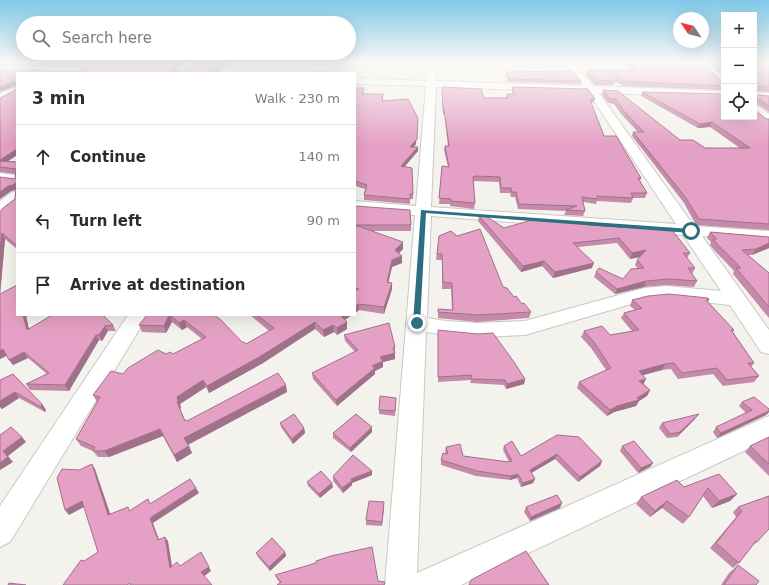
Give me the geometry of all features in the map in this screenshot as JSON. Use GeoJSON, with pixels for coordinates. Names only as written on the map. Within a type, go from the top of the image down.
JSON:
{"type":"FeatureCollection","features":[{"type":"Feature","properties":{"kind":"street"},"geometry":{"type":"LineString","coordinates":[[0,98],[15,90]]}},
{"type":"Feature","properties":{"kind":"street"},"geometry":{"type":"LineString","coordinates":[[401,585],[430,90]]}},
{"type":"Feature","properties":{"kind":"street"},"geometry":{"type":"LineString","coordinates":[[592,90],[691,231],[769,346]]}},
{"type":"Feature","properties":{"kind":"street"},"geometry":{"type":"LineString","coordinates":[[626,90],[721,94]]}},
{"type":"Feature","properties":{"kind":"street"},"geometry":{"type":"LineString","coordinates":[[757,95],[769,96]]}},
{"type":"Feature","properties":{"kind":"street"},"geometry":{"type":"LineString","coordinates":[[757,110],[769,120]]}},
{"type":"Feature","properties":{"kind":"street"},"geometry":{"type":"LineString","coordinates":[[0,177],[16,179]]}},
{"type":"Feature","properties":{"kind":"street"},"geometry":{"type":"LineString","coordinates":[[0,209],[16,197]]}},
{"type":"Feature","properties":{"kind":"street"},"geometry":{"type":"LineString","coordinates":[[356,206],[769,236]]}},
{"type":"Feature","properties":{"kind":"street"},"geometry":{"type":"LineString","coordinates":[[417,323],[446,328],[477,330],[524,328],[644,294],[666,292],[737,299]]}},
{"type":"Feature","properties":{"kind":"street"},"geometry":{"type":"LineString","coordinates":[[0,532],[137,316]]}},
{"type":"Feature","properties":{"kind":"street"},"geometry":{"type":"LineString","coordinates":[[426,585],[769,427]]}},
{"type":"Feature","properties":{"kind":"building"},"geometry":{"type":"Polygon","coordinates":[[[16,90],[16,150],[0,160],[0,98],[16,90]]]}},
{"type":"Feature","properties":{"kind":"building"},"geometry":{"type":"Polygon","coordinates":[[[356,90],[363,90],[362,94],[383,94],[382,101],[408,99],[418,118],[417,139],[410,147],[418,147],[401,166],[412,168],[413,194],[410,194],[410,199],[364,195],[367,185],[356,181],[356,90]]]}},
{"type":"Feature","properties":{"kind":"building"},"geometry":{"type":"Polygon","coordinates":[[[442,90],[481,90],[484,98],[508,98],[507,94],[515,94],[513,90],[589,90],[595,99],[590,100],[604,136],[616,136],[641,178],[638,178],[647,193],[631,193],[633,198],[597,196],[597,199],[582,197],[585,211],[566,210],[577,206],[519,204],[516,192],[512,192],[511,188],[501,188],[500,177],[475,176],[473,177],[475,203],[451,201],[451,199],[439,198],[442,166],[449,167],[445,146],[449,146],[444,109],[443,111],[442,90]]]}},
{"type":"Feature","properties":{"kind":"building"},"geometry":{"type":"Polygon","coordinates":[[[603,90],[618,91],[680,140],[693,140],[705,148],[750,148],[712,122],[700,124],[642,92],[721,94],[721,120],[757,120],[757,112],[766,119],[769,119],[769,224],[699,219],[686,198],[633,132],[644,132],[623,110],[616,99],[610,99],[603,90]]]}},
{"type":"Feature","properties":{"kind":"building"},"geometry":{"type":"Polygon","coordinates":[[[757,95],[769,96],[769,106],[761,100],[757,99],[757,95]]]}},
{"type":"Feature","properties":{"kind":"building"},"geometry":{"type":"Polygon","coordinates":[[[0,161],[16,162],[16,169],[0,167],[0,161]]]}},
{"type":"Feature","properties":{"kind":"building"},"geometry":{"type":"Polygon","coordinates":[[[16,169],[16,183],[0,192],[0,177],[15,179],[16,169]]]}},
{"type":"Feature","properties":{"kind":"building"},"geometry":{"type":"Polygon","coordinates":[[[16,189],[16,245],[2,233],[0,251],[0,212],[15,199],[16,189]]]}},
{"type":"Feature","properties":{"kind":"building"},"geometry":{"type":"Polygon","coordinates":[[[356,206],[410,210],[411,225],[356,225],[356,206]]]}},
{"type":"Feature","properties":{"kind":"building"},"geometry":{"type":"Polygon","coordinates":[[[479,216],[486,216],[504,228],[532,220],[672,230],[690,253],[683,253],[695,268],[688,268],[697,281],[669,279],[646,281],[617,289],[596,272],[599,268],[623,279],[631,269],[644,268],[637,260],[646,250],[632,253],[619,238],[573,243],[594,263],[555,272],[544,261],[523,266],[479,216]]]}},
{"type":"Feature","properties":{"kind":"building"},"geometry":{"type":"Polygon","coordinates":[[[356,225],[403,242],[395,250],[402,256],[392,260],[387,282],[392,283],[384,307],[359,304],[356,306],[356,290],[359,289],[356,288],[356,225]]]}},
{"type":"Feature","properties":{"kind":"building"},"geometry":{"type":"Polygon","coordinates":[[[480,229],[503,287],[507,288],[514,297],[516,296],[522,304],[524,303],[531,312],[478,315],[438,312],[438,309],[453,310],[452,283],[443,282],[442,254],[437,254],[439,236],[451,231],[457,236],[480,229]]]}},
{"type":"Feature","properties":{"kind":"building"},"geometry":{"type":"Polygon","coordinates":[[[710,232],[769,237],[769,243],[756,249],[742,250],[769,273],[769,307],[736,268],[741,268],[718,245],[713,239],[717,239],[710,232]]]}},
{"type":"Feature","properties":{"kind":"building"},"geometry":{"type":"Polygon","coordinates":[[[16,286],[16,316],[23,316],[27,330],[50,316],[104,316],[113,325],[105,326],[99,335],[96,335],[65,385],[26,384],[49,373],[24,352],[9,360],[3,349],[0,351],[0,294],[16,286]]]}},
{"type":"Feature","properties":{"kind":"building"},"geometry":{"type":"Polygon","coordinates":[[[669,294],[708,298],[709,300],[706,300],[734,330],[731,330],[754,363],[748,363],[759,376],[727,380],[717,368],[682,373],[674,363],[665,364],[639,371],[646,379],[639,381],[650,390],[637,398],[639,400],[617,406],[610,410],[579,382],[611,368],[594,342],[584,331],[602,326],[610,335],[639,330],[624,313],[642,308],[632,300],[648,296],[669,294]]]}},
{"type":"Feature","properties":{"kind":"building"},"geometry":{"type":"Polygon","coordinates":[[[146,316],[169,316],[164,326],[139,325],[146,316]]]}},
{"type":"Feature","properties":{"kind":"building"},"geometry":{"type":"Polygon","coordinates":[[[171,316],[215,316],[242,342],[246,344],[274,328],[258,316],[341,316],[347,322],[337,328],[333,325],[323,330],[315,322],[261,356],[207,386],[203,380],[177,397],[177,402],[185,421],[187,421],[278,373],[286,385],[184,438],[189,446],[174,455],[160,429],[104,451],[93,451],[95,447],[76,439],[100,397],[93,395],[111,371],[123,374],[128,368],[158,350],[166,354],[170,352],[173,354],[206,337],[184,320],[179,323],[171,316]]]}},
{"type":"Feature","properties":{"kind":"building"},"geometry":{"type":"Polygon","coordinates":[[[389,323],[395,353],[380,357],[383,361],[372,366],[375,368],[336,400],[312,373],[358,350],[344,335],[389,323]]]}},
{"type":"Feature","properties":{"kind":"building"},"geometry":{"type":"Polygon","coordinates":[[[438,330],[478,334],[493,333],[525,379],[507,384],[505,380],[471,379],[472,375],[438,377],[438,330]]]}},
{"type":"Feature","properties":{"kind":"building"},"geometry":{"type":"Polygon","coordinates":[[[13,374],[42,404],[41,407],[15,392],[0,401],[0,380],[13,374]]]}},
{"type":"Feature","properties":{"kind":"building"},"geometry":{"type":"Polygon","coordinates":[[[380,396],[396,398],[395,411],[379,410],[380,396]]]}},
{"type":"Feature","properties":{"kind":"building"},"geometry":{"type":"Polygon","coordinates":[[[754,397],[769,409],[769,411],[721,433],[716,427],[752,410],[742,402],[754,397]]]}},
{"type":"Feature","properties":{"kind":"building"},"geometry":{"type":"Polygon","coordinates":[[[294,414],[304,428],[292,439],[280,423],[294,414]]]}},
{"type":"Feature","properties":{"kind":"building"},"geometry":{"type":"Polygon","coordinates":[[[356,414],[372,427],[350,448],[333,433],[356,414]]]}},
{"type":"Feature","properties":{"kind":"building"},"geometry":{"type":"Polygon","coordinates":[[[699,414],[680,432],[670,434],[662,423],[699,414]]]}},
{"type":"Feature","properties":{"kind":"building"},"geometry":{"type":"Polygon","coordinates":[[[11,427],[22,437],[3,451],[8,457],[0,463],[0,435],[11,427]]]}},
{"type":"Feature","properties":{"kind":"building"},"geometry":{"type":"Polygon","coordinates":[[[557,435],[579,437],[602,461],[580,477],[557,454],[530,470],[535,479],[523,483],[518,474],[511,476],[477,471],[441,460],[443,453],[448,454],[446,447],[460,444],[463,456],[509,462],[512,461],[504,446],[512,441],[521,456],[557,435]]]}},
{"type":"Feature","properties":{"kind":"building"},"geometry":{"type":"Polygon","coordinates":[[[769,437],[769,464],[750,446],[769,437]]]}},
{"type":"Feature","properties":{"kind":"building"},"geometry":{"type":"Polygon","coordinates":[[[634,441],[653,463],[641,468],[622,446],[634,441]]]}},
{"type":"Feature","properties":{"kind":"building"},"geometry":{"type":"Polygon","coordinates":[[[353,455],[372,471],[351,479],[352,481],[342,488],[333,476],[353,455]]]}},
{"type":"Feature","properties":{"kind":"building"},"geometry":{"type":"Polygon","coordinates":[[[92,464],[108,515],[128,507],[129,511],[148,499],[150,504],[190,479],[196,488],[150,518],[158,540],[165,537],[170,568],[177,562],[180,566],[201,552],[209,567],[201,572],[212,585],[130,585],[130,583],[127,585],[63,585],[81,560],[84,561],[98,552],[82,501],[65,510],[57,478],[62,469],[79,470],[92,464]]]}},
{"type":"Feature","properties":{"kind":"building"},"geometry":{"type":"Polygon","coordinates":[[[321,471],[332,483],[319,494],[307,482],[321,471]]]}},
{"type":"Feature","properties":{"kind":"building"},"geometry":{"type":"Polygon","coordinates":[[[719,474],[737,494],[719,501],[708,488],[689,517],[667,501],[655,511],[641,497],[677,480],[684,487],[719,474]]]}},
{"type":"Feature","properties":{"kind":"building"},"geometry":{"type":"Polygon","coordinates":[[[557,495],[562,503],[531,517],[526,507],[557,495]]]}},
{"type":"Feature","properties":{"kind":"building"},"geometry":{"type":"Polygon","coordinates":[[[769,496],[769,529],[757,542],[756,541],[739,563],[716,543],[742,511],[738,507],[769,496]]]}},
{"type":"Feature","properties":{"kind":"building"},"geometry":{"type":"Polygon","coordinates":[[[369,501],[384,502],[382,522],[366,520],[369,501]]]}},
{"type":"Feature","properties":{"kind":"building"},"geometry":{"type":"Polygon","coordinates":[[[272,538],[285,552],[269,567],[256,553],[272,538]]]}},
{"type":"Feature","properties":{"kind":"building"},"geometry":{"type":"Polygon","coordinates":[[[372,547],[378,581],[385,582],[384,585],[277,585],[281,582],[275,575],[316,563],[316,561],[331,556],[372,547]]]}},
{"type":"Feature","properties":{"kind":"building"},"geometry":{"type":"Polygon","coordinates":[[[526,551],[549,585],[469,585],[471,580],[526,551]]]}},
{"type":"Feature","properties":{"kind":"building"},"geometry":{"type":"Polygon","coordinates":[[[738,565],[759,581],[756,585],[724,585],[738,565]]]}},
{"type":"Feature","properties":{"kind":"building"},"geometry":{"type":"Polygon","coordinates":[[[9,583],[26,585],[8,585],[9,583]]]}},
{"type":"Feature","properties":{"kind":"route"},"geometry":{"type":"LineString","coordinates":[[417,323],[423,212],[691,231]]}}]}
